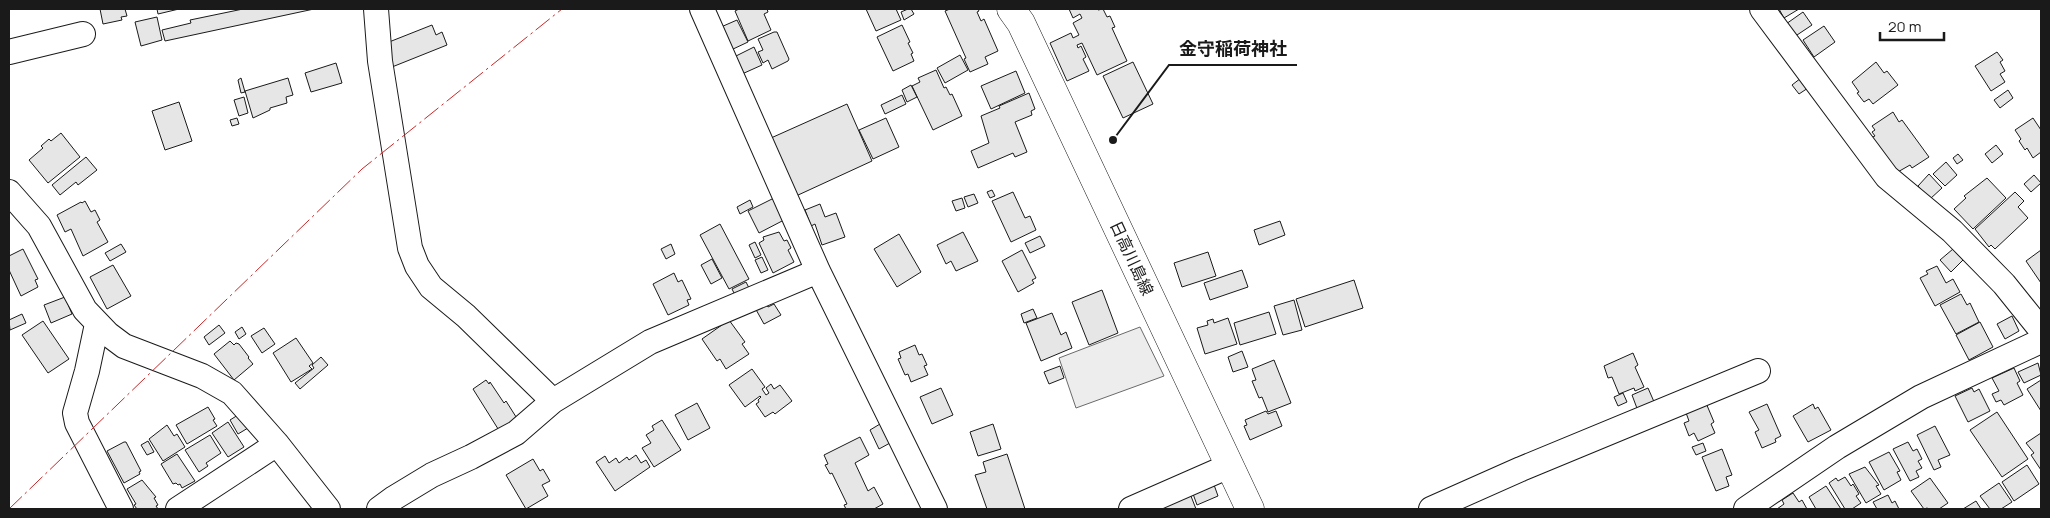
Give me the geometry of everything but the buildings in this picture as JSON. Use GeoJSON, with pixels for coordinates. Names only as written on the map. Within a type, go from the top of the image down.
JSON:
{"type":"FeatureCollection","features":[{"type":"Feature","properties":{"kind":"main road","name":"日高川島線"},"geometry":{"type":"LineString","coordinates":[[1011,9],[1021,23],[1076,137],[1250,509]]}},
{"type":"Feature","properties":{"kind":"street"},"geometry":{"type":"LineString","coordinates":[[376,9],[380,61],[410,248],[417,266],[431,288],[466,316],[553,401]]}},
{"type":"Feature","properties":{"kind":"street"},"geometry":{"type":"LineString","coordinates":[[705,9],[818,271],[934,509]]}},
{"type":"Feature","properties":{"kind":"street"},"geometry":{"type":"LineString","coordinates":[[1762,9],[1887,177],[1952,231],[2004,284],[2041,330]]}},
{"type":"Feature","properties":{"kind":"street"},"geometry":{"type":"LineString","coordinates":[[9,52],[83,34]]}},
{"type":"Feature","properties":{"kind":"street"},"geometry":{"type":"LineString","coordinates":[[9,192],[39,226],[76,295],[85,310],[97,324],[124,346],[202,376],[232,393],[277,444],[328,509]]}},
{"type":"Feature","properties":{"kind":"street"},"geometry":{"type":"LineString","coordinates":[[379,509],[432,475],[516,433],[553,401],[650,342],[818,271]]}},
{"type":"Feature","properties":{"kind":"street"},"geometry":{"type":"LineString","coordinates":[[97,324],[87,371],[74,413],[77,423],[122,509]]}},
{"type":"Feature","properties":{"kind":"street"},"geometry":{"type":"LineString","coordinates":[[1756,506],[1837,447],[1921,397],[2041,341]]}},
{"type":"Feature","properties":{"kind":"street"},"geometry":{"type":"LineString","coordinates":[[1431,509],[1521,468],[1758,372]]}},
{"type":"Feature","properties":{"kind":"street"},"geometry":{"type":"LineString","coordinates":[[178,509],[277,444]]}},
{"type":"Feature","properties":{"kind":"street"},"geometry":{"type":"LineString","coordinates":[[1131,509],[1229,466]]}},
{"type":"Feature","properties":{"kind":"shaded area"},"geometry":{"type":"Polygon","coordinates":[[[1140,327],[1164,376],[1076,408],[1059,358],[1140,327]]]}},
{"type":"Feature","properties":{"kind":"power"},"geometry":{"type":"LineString","coordinates":[[9,509],[362,169],[562,9]]}},
{"type":"Feature","properties":{"kind":"place","name":"金守稲荷神社"},"geometry":{"type":"Point","coordinates":[1113,140]}}]}
